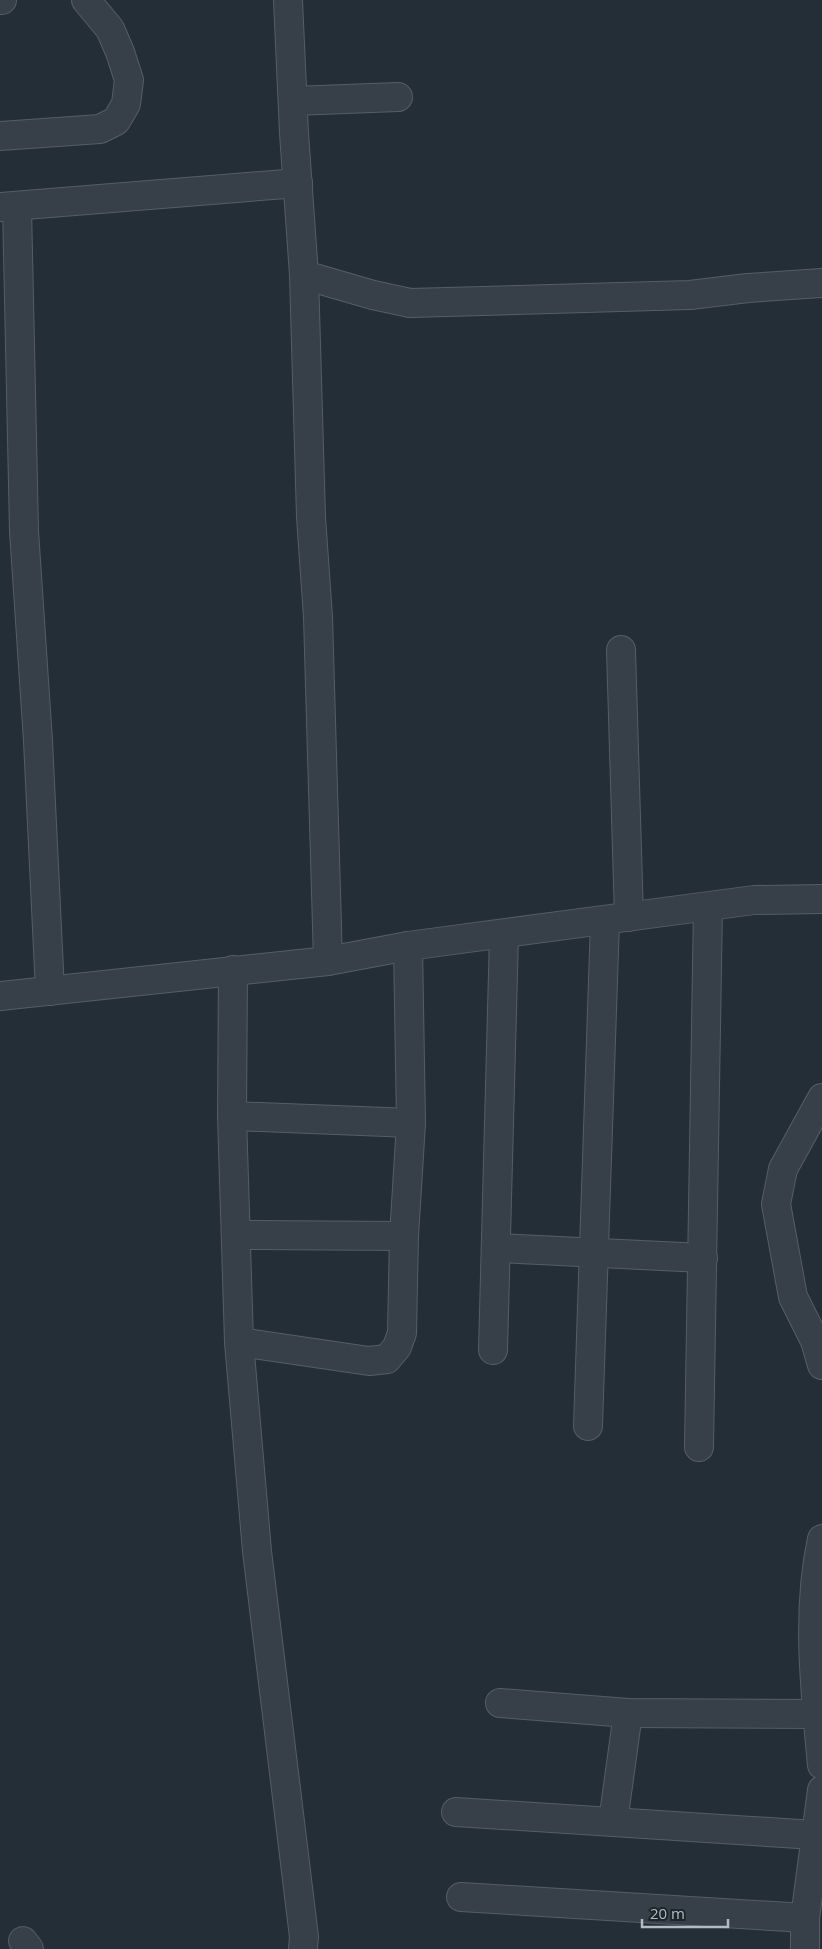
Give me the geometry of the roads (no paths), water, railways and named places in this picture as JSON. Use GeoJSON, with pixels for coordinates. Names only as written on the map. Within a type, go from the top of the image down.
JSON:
{"type":"FeatureCollection","features":[{"type":"Feature","properties":{"kind":"street"},"geometry":{"type":"LineString","coordinates":[[0,136],[100,129],[116,121],[126,104],[129,80],[110,29],[86,0]]}},
{"type":"Feature","properties":{"kind":"street"},"geometry":{"type":"LineString","coordinates":[[288,0],[304,274],[311,517],[319,627],[328,961]]}},
{"type":"Feature","properties":{"kind":"street"},"geometry":{"type":"LineString","coordinates":[[293,102],[398,97]]}},
{"type":"Feature","properties":{"kind":"street"},"geometry":{"type":"LineString","coordinates":[[50,991],[38,741],[24,530],[9,207],[298,183]]}},
{"type":"Feature","properties":{"kind":"street"},"geometry":{"type":"LineString","coordinates":[[304,274],[373,295],[410,303],[690,294],[822,283]]}},
{"type":"Feature","properties":{"kind":"street"},"geometry":{"type":"LineString","coordinates":[[588,1426],[594,1251],[617,919],[621,650]]}},
{"type":"Feature","properties":{"kind":"street"},"geometry":{"type":"LineString","coordinates":[[0,996],[328,961],[408,946],[504,935],[754,900],[822,898]]}},
{"type":"Feature","properties":{"kind":"street"},"geometry":{"type":"LineString","coordinates":[[699,1447],[708,907]]}},
{"type":"Feature","properties":{"kind":"street"},"geometry":{"type":"LineString","coordinates":[[493,1350],[504,935]]}},
{"type":"Feature","properties":{"kind":"street"},"geometry":{"type":"LineString","coordinates":[[239,1342],[369,1360],[387,1359],[397,1347],[402,1333],[404,1236],[411,1123],[408,946]]}},
{"type":"Feature","properties":{"kind":"street"},"geometry":{"type":"LineString","coordinates":[[233,970],[232,1116],[239,1342],[257,1551],[304,1937],[303,1949]]}},
{"type":"Feature","properties":{"kind":"street"},"geometry":{"type":"LineString","coordinates":[[822,1098],[784,1169],[776,1204],[793,1296],[815,1341],[822,1365]]}},
{"type":"Feature","properties":{"kind":"street"},"geometry":{"type":"LineString","coordinates":[[232,1116],[411,1123]]}},
{"type":"Feature","properties":{"kind":"street"},"geometry":{"type":"LineString","coordinates":[[236,1235],[404,1236]]}},
{"type":"Feature","properties":{"kind":"street"},"geometry":{"type":"LineString","coordinates":[[496,1248],[594,1251],[703,1258]]}},
{"type":"Feature","properties":{"kind":"street"},"geometry":{"type":"LineString","coordinates":[[822,1539],[813,1600],[817,1714],[822,1765]]}},
{"type":"Feature","properties":{"kind":"street"},"geometry":{"type":"LineString","coordinates":[[500,1703],[628,1713],[817,1714]]}},
{"type":"Feature","properties":{"kind":"street"},"geometry":{"type":"LineString","coordinates":[[613,1822],[628,1713]]}},
{"type":"Feature","properties":{"kind":"street"},"geometry":{"type":"LineString","coordinates":[[805,1949],[805,1918],[817,1879],[814,1835],[822,1790]]}},
{"type":"Feature","properties":{"kind":"street"},"geometry":{"type":"LineString","coordinates":[[456,1812],[814,1835]]}},
{"type":"Feature","properties":{"kind":"street"},"geometry":{"type":"LineString","coordinates":[[461,1897],[805,1918]]}}]}
